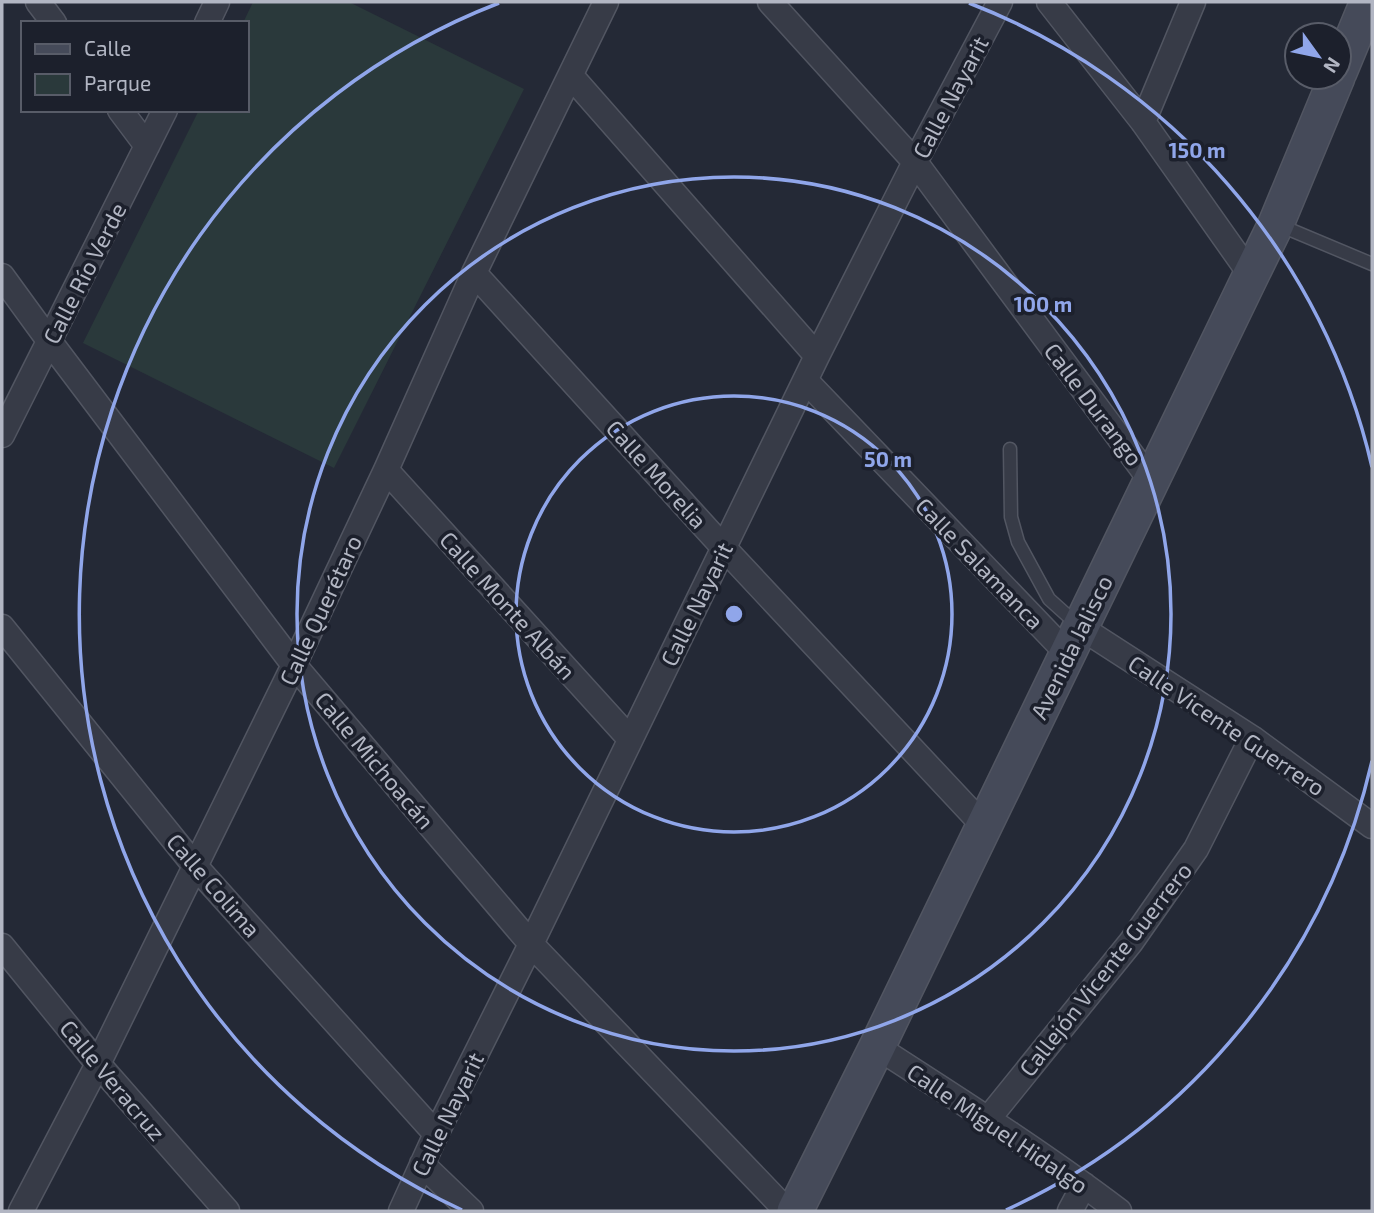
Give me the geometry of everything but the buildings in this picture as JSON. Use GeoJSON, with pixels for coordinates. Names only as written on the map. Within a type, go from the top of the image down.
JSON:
{"type":"FeatureCollection","features":[{"type":"Feature","properties":{"kind":"main road","name":"Avenida Jalisco"},"geometry":{"type":"LineString","coordinates":[[1353,38],[1368,2]]}},
{"type":"Feature","properties":{"kind":"main road","name":"Avenida Jalisco"},"geometry":{"type":"LineString","coordinates":[[794,1211],[877,1047],[1276,224],[1331,91]]}},
{"type":"Feature","properties":{"kind":"street"},"geometry":{"type":"LineString","coordinates":[[38,2],[52,21]]}},
{"type":"Feature","properties":{"kind":"street"},"geometry":{"type":"LineString","coordinates":[[208,21],[217,2]]}},
{"type":"Feature","properties":{"kind":"street","name":"Calle Querétaro"},"geometry":{"type":"LineString","coordinates":[[21,1211],[98,1064],[294,665],[386,470],[474,273],[606,2]]}},
{"type":"Feature","properties":{"kind":"street","name":"Calle Durango"},"geometry":{"type":"LineString","coordinates":[[770,2],[915,162],[1152,482]]}},
{"type":"Feature","properties":{"kind":"street","name":"Calle Nayarit"},"geometry":{"type":"LineString","coordinates":[[401,1211],[436,1134],[817,356],[1000,2]]}},
{"type":"Feature","properties":{"kind":"street"},"geometry":{"type":"LineString","coordinates":[[1049,2],[1143,122],[1251,275]]}},
{"type":"Feature","properties":{"kind":"street"},"geometry":{"type":"LineString","coordinates":[[1143,122],[1193,2]]}},
{"type":"Feature","properties":{"kind":"street"},"geometry":{"type":"LineString","coordinates":[[571,76],[817,356]]}},
{"type":"Feature","properties":{"kind":"street"},"geometry":{"type":"LineString","coordinates":[[122,112],[147,146]]}},
{"type":"Feature","properties":{"kind":"street","name":"Calle Río Verde"},"geometry":{"type":"LineString","coordinates":[[2,435],[164,112]]}},
{"type":"Feature","properties":{"kind":"street","name":"Calle Morelia"},"geometry":{"type":"LineString","coordinates":[[474,273],[723,547],[984,826]]}},
{"type":"Feature","properties":{"kind":"street","name":"Calle Michoacán"},"geometry":{"type":"LineString","coordinates":[[2,276],[294,665],[531,944],[787,1211]]}},
{"type":"Feature","properties":{"kind":"street","name":"Calle Salamanca"},"geometry":{"type":"LineString","coordinates":[[806,381],[1074,641]]}},
{"type":"Feature","properties":{"kind":"street","name":"Calle Monte Albán"},"geometry":{"type":"LineString","coordinates":[[386,470],[631,739]]}},
{"type":"Feature","properties":{"kind":"street","name":"Calle Colima"},"geometry":{"type":"LineString","coordinates":[[2,627],[195,866],[436,1134]]}},
{"type":"Feature","properties":{"kind":"street","name":"Calle Vicente Guerrero"},"geometry":{"type":"LineString","coordinates":[[1074,641],[1252,738],[1372,826]]}},
{"type":"Feature","properties":{"kind":"street","name":"Callejón Vicente Guerrero"},"geometry":{"type":"LineString","coordinates":[[988,1119],[1130,942],[1196,849],[1252,738]]}},
{"type":"Feature","properties":{"kind":"street","name":"Calle Veracruz"},"geometry":{"type":"LineString","coordinates":[[2,946],[98,1064],[227,1211]]}},
{"type":"Feature","properties":{"kind":"street","name":"Calle Miguel Hidalgo"},"geometry":{"type":"LineString","coordinates":[[877,1047],[988,1119],[1119,1211]]}},
{"type":"Feature","properties":{"kind":"street"},"geometry":{"type":"LineString","coordinates":[[422,1164],[471,1211]]}},
{"type":"Feature","properties":{"kind":"street"},"geometry":{"type":"LineString","coordinates":[[1070,1211],[1084,1185]]}},
{"type":"Feature","properties":{"kind":"lane"},"geometry":{"type":"LineString","coordinates":[[1276,224],[1372,264]]}},
{"type":"Feature","properties":{"kind":"lane"},"geometry":{"type":"LineString","coordinates":[[1010,449],[1011,517],[1018,542],[1074,641]]}},
{"type":"Feature","properties":{"kind":"green space"},"geometry":{"type":"Polygon","coordinates":[[[253,2],[349,2],[524,89],[334,468],[83,343],[198,112],[248,112],[248,21],[244,21],[253,2]]]}}]}
